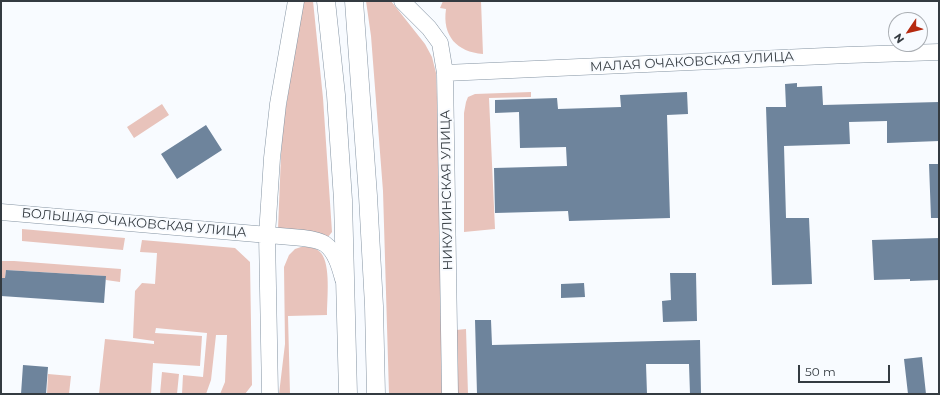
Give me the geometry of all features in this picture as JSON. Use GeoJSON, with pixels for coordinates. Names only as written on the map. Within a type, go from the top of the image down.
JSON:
{"type":"FeatureCollection","features":[{"type":"Feature","properties":{"kind":"main road"},"geometry":{"type":"LineString","coordinates":[[326,1],[336,95],[343,200],[348,394]]}},
{"type":"Feature","properties":{"kind":"main road"},"geometry":{"type":"LineString","coordinates":[[354,1],[368,188],[374,306],[376,394]]}},
{"type":"Feature","properties":{"kind":"street"},"geometry":{"type":"LineString","coordinates":[[270,394],[267,235],[272,158],[278,104],[296,1]]}},
{"type":"Feature","properties":{"kind":"street","name":"НИКУЛИНСКАЯ УЛИЦА"},"geometry":{"type":"LineString","coordinates":[[402,1],[429,28],[440,43],[445,73],[450,394]]}},
{"type":"Feature","properties":{"kind":"street","name":"МАЛАЯ ОЧАКОВСКАЯ УЛИЦА"},"geometry":{"type":"LineString","coordinates":[[445,73],[939,52]]}},
{"type":"Feature","properties":{"kind":"street","name":"БОЛЬШАЯ ОЧАКОВСКАЯ УЛИЦА"},"geometry":{"type":"LineString","coordinates":[[1,212],[250,232],[304,238],[325,244],[331,250],[339,266],[346,298]]}},
{"type":"Feature","properties":{"kind":"shaded area"},"geometry":{"type":"Polygon","coordinates":[[[303,1],[313,1],[323,98],[332,232],[328,237],[278,229],[282,131],[303,1]]]}},
{"type":"Feature","properties":{"kind":"shaded area"},"geometry":{"type":"Polygon","coordinates":[[[366,1],[391,1],[425,44],[432,57],[436,73],[442,394],[389,394],[383,191],[371,36],[366,1]]]}},
{"type":"Feature","properties":{"kind":"shaded area"},"geometry":{"type":"Polygon","coordinates":[[[443,1],[481,1],[483,54],[466,50],[453,41],[446,27],[446,9],[440,8],[443,1]]]}},
{"type":"Feature","properties":{"kind":"shaded area"},"geometry":{"type":"Polygon","coordinates":[[[531,92],[531,97],[489,98],[495,229],[464,232],[464,113],[468,97],[475,94],[531,92]]]}},
{"type":"Feature","properties":{"kind":"shaded area"},"geometry":{"type":"Polygon","coordinates":[[[162,104],[169,115],[134,138],[127,127],[162,104]]]}},
{"type":"Feature","properties":{"kind":"shaded area"},"geometry":{"type":"Polygon","coordinates":[[[22,229],[125,238],[123,250],[22,241],[22,229]]]}},
{"type":"Feature","properties":{"kind":"shaded area"},"geometry":{"type":"Polygon","coordinates":[[[142,240],[235,248],[250,262],[252,385],[245,394],[220,394],[225,382],[227,335],[216,335],[211,380],[206,394],[182,394],[183,375],[203,377],[207,333],[156,328],[155,333],[202,336],[200,366],[153,363],[151,394],[99,394],[105,339],[154,344],[154,341],[133,338],[135,291],[142,283],[155,284],[157,253],[140,252],[142,240]]]}},
{"type":"Feature","properties":{"kind":"shaded area"},"geometry":{"type":"Polygon","coordinates":[[[301,247],[314,248],[321,253],[324,258],[328,282],[327,315],[288,316],[290,394],[279,394],[285,344],[284,267],[289,255],[295,249],[301,247]]]}},
{"type":"Feature","properties":{"kind":"shaded area"},"geometry":{"type":"Polygon","coordinates":[[[1,261],[121,269],[120,282],[106,280],[105,276],[6,270],[5,278],[1,278],[1,261]]]}},
{"type":"Feature","properties":{"kind":"shaded area"},"geometry":{"type":"Polygon","coordinates":[[[466,329],[468,394],[457,394],[456,330],[466,329]]]}},
{"type":"Feature","properties":{"kind":"shaded area"},"geometry":{"type":"Polygon","coordinates":[[[162,372],[179,374],[177,394],[160,394],[162,372]]]}},
{"type":"Feature","properties":{"kind":"shaded area"},"geometry":{"type":"Polygon","coordinates":[[[48,374],[71,376],[69,394],[47,394],[48,374]]]}},
{"type":"Feature","properties":{"kind":"building"},"geometry":{"type":"Polygon","coordinates":[[[797,83],[797,87],[822,86],[823,105],[939,102],[939,141],[887,143],[887,121],[849,122],[850,144],[784,146],[786,218],[809,218],[812,284],[772,285],[766,107],[786,107],[785,84],[797,83]]]}},
{"type":"Feature","properties":{"kind":"building"},"geometry":{"type":"Polygon","coordinates":[[[687,92],[688,114],[667,115],[670,218],[569,221],[568,211],[495,213],[494,168],[567,166],[566,147],[520,148],[519,112],[495,113],[495,100],[557,98],[558,109],[621,107],[620,95],[687,92]]]}},
{"type":"Feature","properties":{"kind":"building"},"geometry":{"type":"Polygon","coordinates":[[[206,125],[222,150],[177,179],[161,154],[206,125]]]}},
{"type":"Feature","properties":{"kind":"building"},"geometry":{"type":"Polygon","coordinates":[[[929,164],[939,164],[939,218],[931,218],[929,164]]]}},
{"type":"Feature","properties":{"kind":"building"},"geometry":{"type":"Polygon","coordinates":[[[939,238],[939,280],[874,280],[872,240],[939,238]]]}},
{"type":"Feature","properties":{"kind":"building"},"geometry":{"type":"Polygon","coordinates":[[[6,270],[106,276],[104,303],[1,296],[1,278],[5,278],[6,270]]]}},
{"type":"Feature","properties":{"kind":"building"},"geometry":{"type":"Polygon","coordinates":[[[670,273],[696,273],[697,321],[663,322],[662,301],[671,300],[670,273]]]}},
{"type":"Feature","properties":{"kind":"building"},"geometry":{"type":"Polygon","coordinates":[[[584,283],[585,297],[561,298],[561,284],[584,283]]]}},
{"type":"Feature","properties":{"kind":"building"},"geometry":{"type":"Polygon","coordinates":[[[475,320],[491,320],[492,345],[700,340],[701,394],[690,394],[689,364],[646,364],[647,394],[477,394],[475,320]]]}},
{"type":"Feature","properties":{"kind":"building"},"geometry":{"type":"Polygon","coordinates":[[[922,357],[926,394],[908,394],[904,359],[922,357]]]}},
{"type":"Feature","properties":{"kind":"building"},"geometry":{"type":"Polygon","coordinates":[[[23,365],[48,367],[46,394],[21,394],[23,365]]]}}]}
